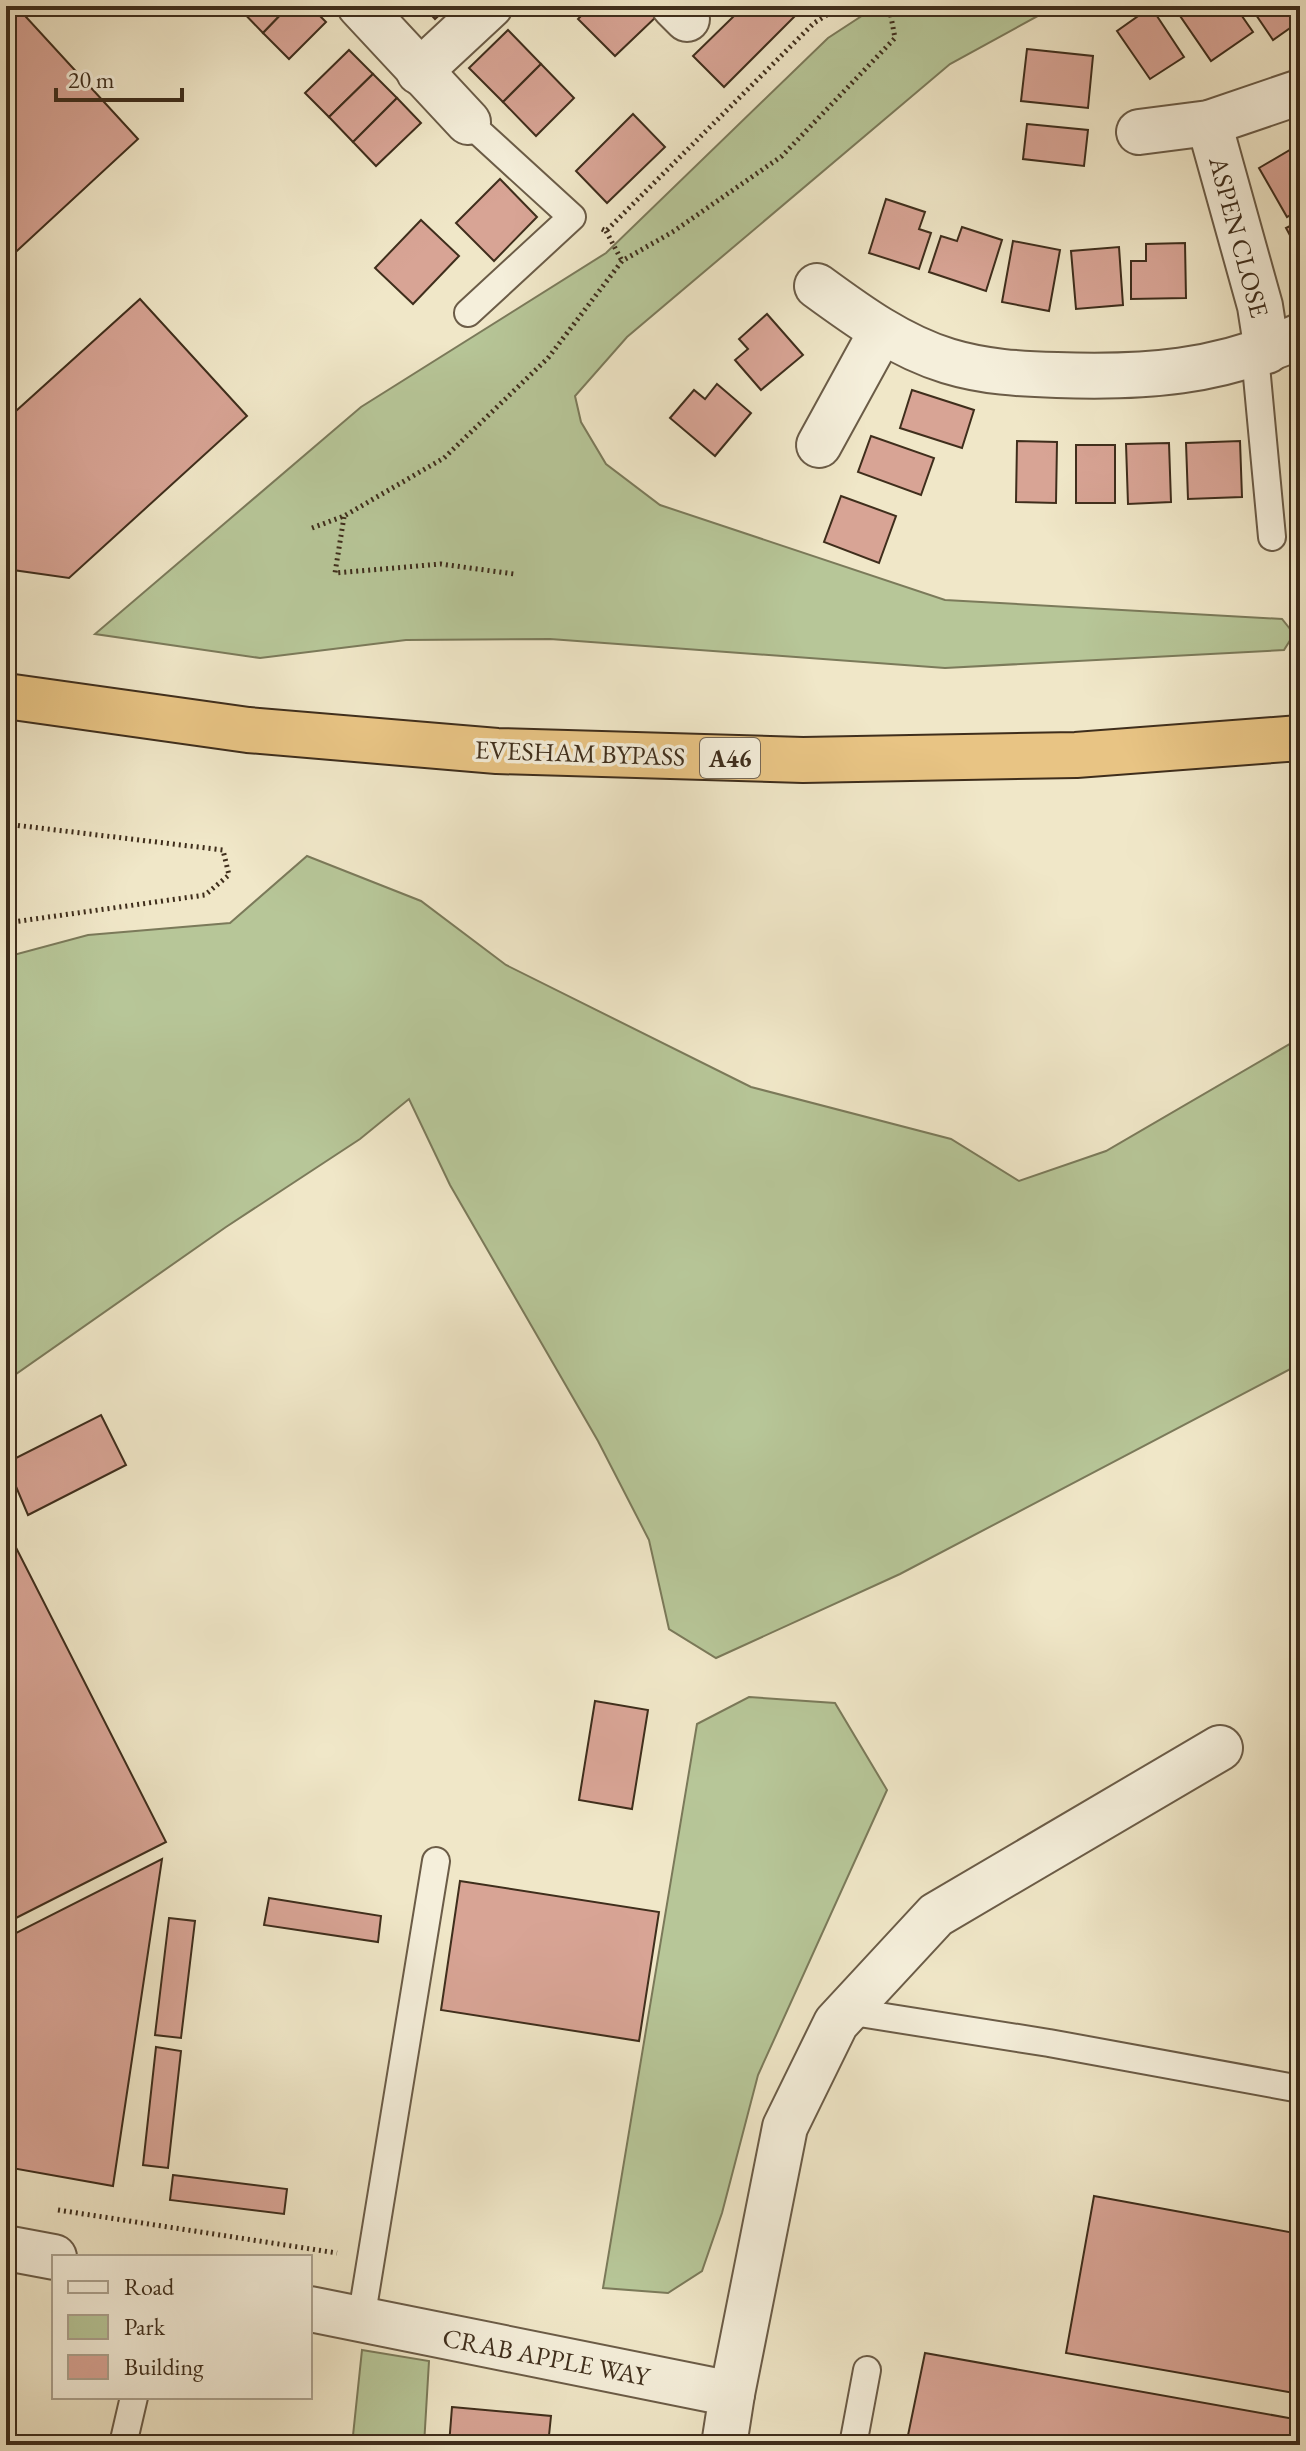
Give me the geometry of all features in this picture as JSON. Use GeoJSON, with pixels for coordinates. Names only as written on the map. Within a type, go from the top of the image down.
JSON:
{"type":"FeatureCollection","features":[{"type":"Feature","properties":{"kind":"highway","name":"EVESHAM BYPASS"},"geometry":{"type":"LineString","coordinates":[[6,696],[248,730],[528,752],[803,760],[1076,755],[1300,738]]}},
{"type":"Feature","properties":{"kind":"street"},"geometry":{"type":"LineString","coordinates":[[360,6],[468,122]]}},
{"type":"Feature","properties":{"kind":"street"},"geometry":{"type":"LineString","coordinates":[[419,72],[490,6]]}},
{"type":"Feature","properties":{"kind":"street","name":"ASPEN CLOSE"},"geometry":{"type":"LineString","coordinates":[[1139,132],[1209,123],[1300,92]]}},
{"type":"Feature","properties":{"kind":"street","name":"ASPEN CLOSE"},"geometry":{"type":"LineString","coordinates":[[1209,123],[1274,347]]}},
{"type":"Feature","properties":{"kind":"street"},"geometry":{"type":"LineString","coordinates":[[817,286],[881,332],[947,361],[999,373],[1126,378],[1204,370],[1274,347]]}},
{"type":"Feature","properties":{"kind":"street"},"geometry":{"type":"LineString","coordinates":[[819,445],[881,332]]}},
{"type":"Feature","properties":{"kind":"street"},"geometry":{"type":"LineString","coordinates":[[724,2445],[785,2127],[836,2023],[936,1915],[1220,1748]]}},
{"type":"Feature","properties":{"kind":"street"},"geometry":{"type":"LineString","coordinates":[[6,2248],[52,2257]]}},
{"type":"Feature","properties":{"kind":"street","name":"CRAB APPLE WAY"},"geometry":{"type":"LineString","coordinates":[[312,2309],[732,2394]]}},
{"type":"Feature","properties":{"kind":"lane"},"geometry":{"type":"LineString","coordinates":[[468,122],[572,217],[468,313]]}},
{"type":"Feature","properties":{"kind":"lane"},"geometry":{"type":"LineString","coordinates":[[1272,537],[1274,347]]}},
{"type":"Feature","properties":{"kind":"lane"},"geometry":{"type":"LineString","coordinates":[[361,2320],[436,1861]]}},
{"type":"Feature","properties":{"kind":"lane"},"geometry":{"type":"LineString","coordinates":[[847,2011],[1049,2043],[1300,2089]]}},
{"type":"Feature","properties":{"kind":"lane"},"geometry":{"type":"LineString","coordinates":[[853,2445],[867,2370]]}},
{"type":"Feature","properties":{"kind":"lane"},"geometry":{"type":"LineString","coordinates":[[127,2445],[124,2440],[134,2399]]}},
{"type":"Feature","properties":{"kind":"path"},"geometry":{"type":"LineString","coordinates":[[606,231],[814,23],[841,6]]}},
{"type":"Feature","properties":{"kind":"path"},"geometry":{"type":"LineString","coordinates":[[312,528],[344,516],[444,458],[548,358],[622,261],[674,231],[782,156],[895,38],[889,6]]}},
{"type":"Feature","properties":{"kind":"path"},"geometry":{"type":"LineString","coordinates":[[572,217],[606,231],[622,261]]}},
{"type":"Feature","properties":{"kind":"path"},"geometry":{"type":"LineString","coordinates":[[344,516],[335,573],[441,564],[514,574]]}},
{"type":"Feature","properties":{"kind":"path"},"geometry":{"type":"LineString","coordinates":[[6,824],[223,850],[229,875],[205,895],[6,923]]}},
{"type":"Feature","properties":{"kind":"path"},"geometry":{"type":"LineString","coordinates":[[53,2209],[372,2258]]}},
{"type":"Feature","properties":{"kind":"green space"},"geometry":{"type":"Polygon","coordinates":[[[877,6],[1056,6],[950,64],[627,337],[575,396],[581,422],[606,464],[660,505],[945,600],[1282,619],[1294,634],[1284,650],[945,668],[550,639],[406,640],[260,658],[95,634],[361,407],[606,253],[828,38],[877,6]]]}},
{"type":"Feature","properties":{"kind":"green space"},"geometry":{"type":"Polygon","coordinates":[[[307,856],[421,901],[506,965],[751,1087],[951,1139],[1019,1181],[1106,1151],[1300,1038],[1300,1364],[900,1574],[716,1658],[669,1629],[649,1540],[598,1441],[450,1185],[409,1099],[360,1139],[226,1227],[6,1381],[6,957],[88,935],[230,923],[307,856]]]}},
{"type":"Feature","properties":{"kind":"green space"},"geometry":{"type":"Polygon","coordinates":[[[749,1697],[835,1703],[887,1790],[758,2075],[722,2213],[702,2271],[668,2293],[603,2288],[697,1724],[749,1697]]]}},
{"type":"Feature","properties":{"kind":"green space"},"geometry":{"type":"Polygon","coordinates":[[[362,2350],[429,2361],[424,2445],[352,2445],[362,2350]]]}},
{"type":"Feature","properties":{"kind":"building"},"geometry":{"type":"Polygon","coordinates":[[[6,6],[16,6],[138,139],[6,261],[6,6]]]}},
{"type":"Feature","properties":{"kind":"building"},"geometry":{"type":"Polygon","coordinates":[[[237,6],[289,6],[263,33],[237,6]]]}},
{"type":"Feature","properties":{"kind":"building"},"geometry":{"type":"Polygon","coordinates":[[[289,6],[310,6],[326,22],[289,59],[263,33],[289,6]]]}},
{"type":"Feature","properties":{"kind":"building"},"geometry":{"type":"Polygon","coordinates":[[[423,6],[449,6],[435,19],[423,6]]]}},
{"type":"Feature","properties":{"kind":"building"},"geometry":{"type":"Polygon","coordinates":[[[591,6],[649,6],[658,15],[615,56],[578,19],[591,6]]]}},
{"type":"Feature","properties":{"kind":"building"},"geometry":{"type":"Polygon","coordinates":[[[724,6],[787,6],[796,15],[724,87],[693,56],[734,16],[724,6]]]}},
{"type":"Feature","properties":{"kind":"building"},"geometry":{"type":"Polygon","coordinates":[[[1183,6],[1235,6],[1253,32],[1211,61],[1176,10],[1183,6]]]}},
{"type":"Feature","properties":{"kind":"building"},"geometry":{"type":"Polygon","coordinates":[[[1250,6],[1300,6],[1300,21],[1273,40],[1250,6]]]}},
{"type":"Feature","properties":{"kind":"building"},"geometry":{"type":"Polygon","coordinates":[[[1151,7],[1184,57],[1150,79],[1117,31],[1151,7]]]}},
{"type":"Feature","properties":{"kind":"building"},"geometry":{"type":"Polygon","coordinates":[[[508,30],[541,64],[503,102],[469,68],[508,30]]]}},
{"type":"Feature","properties":{"kind":"building"},"geometry":{"type":"Polygon","coordinates":[[[1027,49],[1093,56],[1088,108],[1021,101],[1027,49]]]}},
{"type":"Feature","properties":{"kind":"building"},"geometry":{"type":"Polygon","coordinates":[[[349,50],[373,74],[329,117],[305,93],[349,50]]]}},
{"type":"Feature","properties":{"kind":"building"},"geometry":{"type":"Polygon","coordinates":[[[541,64],[574,98],[536,136],[503,102],[541,64]]]}},
{"type":"Feature","properties":{"kind":"building"},"geometry":{"type":"Polygon","coordinates":[[[373,74],[397,98],[353,142],[329,117],[373,74]]]}},
{"type":"Feature","properties":{"kind":"building"},"geometry":{"type":"Polygon","coordinates":[[[397,98],[421,123],[376,166],[353,142],[397,98]]]}},
{"type":"Feature","properties":{"kind":"building"},"geometry":{"type":"Polygon","coordinates":[[[633,114],[665,147],[607,203],[576,171],[633,114]]]}},
{"type":"Feature","properties":{"kind":"building"},"geometry":{"type":"Polygon","coordinates":[[[1027,124],[1088,130],[1084,166],[1023,159],[1027,124]]]}},
{"type":"Feature","properties":{"kind":"building"},"geometry":{"type":"Polygon","coordinates":[[[1300,144],[1300,209],[1287,217],[1259,168],[1300,144]]]}},
{"type":"Feature","properties":{"kind":"building"},"geometry":{"type":"Polygon","coordinates":[[[500,179],[537,217],[494,261],[456,223],[500,179]]]}},
{"type":"Feature","properties":{"kind":"building"},"geometry":{"type":"Polygon","coordinates":[[[886,199],[925,212],[919,229],[931,233],[919,269],[869,253],[886,199]]]}},
{"type":"Feature","properties":{"kind":"building"},"geometry":{"type":"Polygon","coordinates":[[[421,220],[459,256],[413,304],[375,268],[421,220]]]}},
{"type":"Feature","properties":{"kind":"building"},"geometry":{"type":"Polygon","coordinates":[[[1300,221],[1300,254],[1286,228],[1300,221]]]}},
{"type":"Feature","properties":{"kind":"building"},"geometry":{"type":"Polygon","coordinates":[[[962,227],[1002,240],[986,291],[929,272],[941,236],[957,241],[962,227]]]}},
{"type":"Feature","properties":{"kind":"building"},"geometry":{"type":"Polygon","coordinates":[[[1013,241],[1060,250],[1049,311],[1002,302],[1013,241]]]}},
{"type":"Feature","properties":{"kind":"building"},"geometry":{"type":"Polygon","coordinates":[[[1185,243],[1186,298],[1131,299],[1131,261],[1146,261],[1146,244],[1185,243]]]}},
{"type":"Feature","properties":{"kind":"building"},"geometry":{"type":"Polygon","coordinates":[[[1119,247],[1123,305],[1076,309],[1071,251],[1119,247]]]}},
{"type":"Feature","properties":{"kind":"building"},"geometry":{"type":"Polygon","coordinates":[[[140,299],[247,416],[69,578],[13,570],[6,562],[6,420],[140,299]]]}},
{"type":"Feature","properties":{"kind":"building"},"geometry":{"type":"Polygon","coordinates":[[[767,314],[803,355],[761,390],[735,360],[748,349],[739,339],[767,314]]]}},
{"type":"Feature","properties":{"kind":"building"},"geometry":{"type":"Polygon","coordinates":[[[717,384],[751,413],[715,456],[670,418],[694,390],[705,399],[717,384]]]}},
{"type":"Feature","properties":{"kind":"building"},"geometry":{"type":"Polygon","coordinates":[[[912,390],[974,410],[962,448],[900,428],[912,390]]]}},
{"type":"Feature","properties":{"kind":"building"},"geometry":{"type":"Polygon","coordinates":[[[871,436],[934,458],[921,495],[858,472],[871,436]]]}},
{"type":"Feature","properties":{"kind":"building"},"geometry":{"type":"Polygon","coordinates":[[[1017,441],[1057,442],[1056,503],[1016,502],[1017,441]]]}},
{"type":"Feature","properties":{"kind":"building"},"geometry":{"type":"Polygon","coordinates":[[[1240,441],[1242,497],[1188,499],[1186,443],[1240,441]]]}},
{"type":"Feature","properties":{"kind":"building"},"geometry":{"type":"Polygon","coordinates":[[[1169,443],[1171,502],[1128,504],[1126,444],[1169,443]]]}},
{"type":"Feature","properties":{"kind":"building"},"geometry":{"type":"Polygon","coordinates":[[[1076,445],[1115,445],[1115,503],[1076,503],[1076,445]]]}},
{"type":"Feature","properties":{"kind":"building"},"geometry":{"type":"Polygon","coordinates":[[[841,496],[896,516],[879,563],[824,542],[841,496]]]}},
{"type":"Feature","properties":{"kind":"building"},"geometry":{"type":"Polygon","coordinates":[[[101,1415],[126,1465],[28,1515],[6,1463],[101,1415]]]}},
{"type":"Feature","properties":{"kind":"building"},"geometry":{"type":"Polygon","coordinates":[[[6,1528],[166,1842],[6,1923],[6,1528]]]}},
{"type":"Feature","properties":{"kind":"building"},"geometry":{"type":"Polygon","coordinates":[[[595,1701],[648,1710],[632,1809],[579,1800],[595,1701]]]}},
{"type":"Feature","properties":{"kind":"building"},"geometry":{"type":"Polygon","coordinates":[[[162,1859],[113,2186],[6,2167],[6,1938],[162,1859]]]}},
{"type":"Feature","properties":{"kind":"building"},"geometry":{"type":"Polygon","coordinates":[[[460,1881],[659,1912],[639,2041],[441,2010],[460,1881]]]}},
{"type":"Feature","properties":{"kind":"building"},"geometry":{"type":"Polygon","coordinates":[[[269,1898],[381,1916],[378,1942],[264,1925],[269,1898]]]}},
{"type":"Feature","properties":{"kind":"building"},"geometry":{"type":"Polygon","coordinates":[[[169,1918],[195,1921],[181,2038],[155,2035],[169,1918]]]}},
{"type":"Feature","properties":{"kind":"building"},"geometry":{"type":"Polygon","coordinates":[[[156,2047],[181,2051],[168,2168],[143,2165],[156,2047]]]}},
{"type":"Feature","properties":{"kind":"building"},"geometry":{"type":"Polygon","coordinates":[[[173,2175],[287,2189],[284,2214],[170,2200],[173,2175]]]}},
{"type":"Feature","properties":{"kind":"building"},"geometry":{"type":"Polygon","coordinates":[[[1094,2196],[1300,2234],[1300,2394],[1066,2353],[1094,2196]]]}},
{"type":"Feature","properties":{"kind":"building"},"geometry":{"type":"Polygon","coordinates":[[[925,2353],[1300,2420],[1300,2445],[906,2445],[925,2353]]]}},
{"type":"Feature","properties":{"kind":"building"},"geometry":{"type":"Polygon","coordinates":[[[452,2407],[551,2416],[548,2445],[449,2445],[452,2407]]]}}]}
